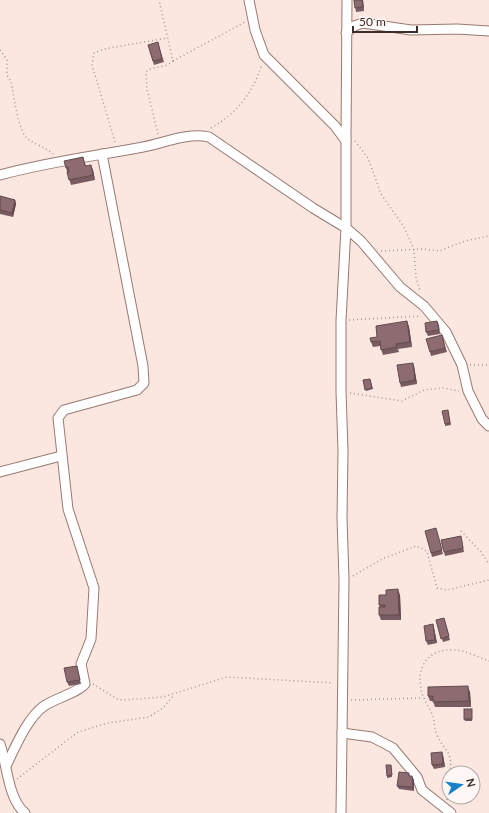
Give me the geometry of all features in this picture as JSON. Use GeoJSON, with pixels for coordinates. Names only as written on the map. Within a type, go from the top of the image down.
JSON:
{"type":"FeatureCollection","features":[{"type":"Feature","properties":{"kind":"street"},"geometry":{"type":"LineString","coordinates":[[248,0],[258,42],[264,55],[335,126],[346,141]]}},
{"type":"Feature","properties":{"kind":"street"},"geometry":{"type":"LineString","coordinates":[[341,813],[341,701],[343,683],[344,580],[342,518],[343,452],[341,320],[346,228],[347,0]]}},
{"type":"Feature","properties":{"kind":"street"},"geometry":{"type":"LineString","coordinates":[[346,33],[354,26],[363,23],[411,30],[457,29],[489,31]]}},
{"type":"Feature","properties":{"kind":"street"},"geometry":{"type":"LineString","coordinates":[[0,175],[60,160],[102,154],[199,135],[214,140],[313,208],[346,228],[361,241],[400,287],[424,306],[446,332],[462,365],[468,391],[482,419],[489,426]]}},
{"type":"Feature","properties":{"kind":"street"},"geometry":{"type":"LineString","coordinates":[[6,766],[18,741],[35,715],[50,702],[82,688],[85,684],[81,664],[91,638],[94,588],[68,509],[58,418],[60,414],[72,407],[137,390],[144,383],[143,366],[102,154]]}},
{"type":"Feature","properties":{"kind":"street"},"geometry":{"type":"LineString","coordinates":[[0,472],[61,456]]}},
{"type":"Feature","properties":{"kind":"street"},"geometry":{"type":"LineString","coordinates":[[342,733],[372,738],[393,748],[417,777],[422,790],[448,811]]}},
{"type":"Feature","properties":{"kind":"street"},"geometry":{"type":"LineString","coordinates":[[0,744],[16,803],[25,813]]}},
{"type":"Feature","properties":{"kind":"path"},"geometry":{"type":"LineString","coordinates":[[159,0],[173,61]]}},
{"type":"Feature","properties":{"kind":"path"},"geometry":{"type":"LineString","coordinates":[[160,143],[146,75],[149,70],[164,67],[252,18]]}},
{"type":"Feature","properties":{"kind":"path"},"geometry":{"type":"LineString","coordinates":[[118,151],[92,65],[94,53],[104,49],[167,38]]}},
{"type":"Feature","properties":{"kind":"path"},"geometry":{"type":"LineString","coordinates":[[0,50],[7,60],[7,75],[11,82],[24,134],[28,139],[41,145],[60,160]]}},
{"type":"Feature","properties":{"kind":"path"},"geometry":{"type":"LineString","coordinates":[[199,135],[225,120],[244,102],[260,72],[264,55]]}},
{"type":"Feature","properties":{"kind":"path"},"geometry":{"type":"LineString","coordinates":[[346,130],[368,158],[381,194],[404,227],[414,250],[416,277],[424,306]]}},
{"type":"Feature","properties":{"kind":"path"},"geometry":{"type":"LineString","coordinates":[[380,250],[439,251],[465,241],[489,236]]}},
{"type":"Feature","properties":{"kind":"path"},"geometry":{"type":"LineString","coordinates":[[341,320],[394,319],[432,315]]}},
{"type":"Feature","properties":{"kind":"path"},"geometry":{"type":"LineString","coordinates":[[462,365],[489,365]]}},
{"type":"Feature","properties":{"kind":"path"},"geometry":{"type":"LineString","coordinates":[[341,391],[402,401],[424,390],[442,388],[468,391]]}},
{"type":"Feature","properties":{"kind":"path"},"geometry":{"type":"LineString","coordinates":[[461,531],[482,552],[489,564]]}},
{"type":"Feature","properties":{"kind":"path"},"geometry":{"type":"LineString","coordinates":[[344,580],[382,559],[416,546],[424,548],[427,552],[437,588],[447,590],[489,580]]}},
{"type":"Feature","properties":{"kind":"path"},"geometry":{"type":"LineString","coordinates":[[450,765],[450,754],[436,733],[433,717],[421,689],[421,667],[423,661],[430,656],[448,650],[454,650],[489,661]]}},
{"type":"Feature","properties":{"kind":"path"},"geometry":{"type":"LineString","coordinates":[[85,679],[117,699],[124,700],[137,698],[153,699],[175,694],[227,677],[299,679],[343,683]]}},
{"type":"Feature","properties":{"kind":"path"},"geometry":{"type":"LineString","coordinates":[[10,784],[78,732],[103,724],[148,717],[164,707],[175,694]]}},
{"type":"Feature","properties":{"kind":"path"},"geometry":{"type":"LineString","coordinates":[[341,701],[375,698],[424,698]]}},
{"type":"Feature","properties":{"kind":"building"},"geometry":{"type":"Polygon","coordinates":[[[354,0],[362,0],[363,7],[355,8],[354,0]]]}},
{"type":"Feature","properties":{"kind":"building"},"geometry":{"type":"Polygon","coordinates":[[[158,42],[162,59],[153,61],[148,45],[158,42]]]}},
{"type":"Feature","properties":{"kind":"building"},"geometry":{"type":"Polygon","coordinates":[[[83,157],[85,166],[91,165],[93,175],[69,180],[67,172],[69,172],[68,167],[66,168],[64,161],[83,157]]]}},
{"type":"Feature","properties":{"kind":"building"},"geometry":{"type":"Polygon","coordinates":[[[0,196],[15,200],[12,213],[0,210],[0,196]]]}},
{"type":"Feature","properties":{"kind":"building"},"geometry":{"type":"Polygon","coordinates":[[[407,321],[410,342],[396,344],[397,347],[381,350],[380,341],[371,342],[370,338],[377,337],[376,326],[407,321]]]}},
{"type":"Feature","properties":{"kind":"building"},"geometry":{"type":"Polygon","coordinates":[[[437,321],[439,330],[426,332],[425,323],[437,321]]]}},
{"type":"Feature","properties":{"kind":"building"},"geometry":{"type":"Polygon","coordinates":[[[442,335],[445,348],[430,352],[426,339],[442,335]]]}},
{"type":"Feature","properties":{"kind":"building"},"geometry":{"type":"Polygon","coordinates":[[[413,363],[415,380],[400,383],[397,365],[413,363]]]}},
{"type":"Feature","properties":{"kind":"building"},"geometry":{"type":"Polygon","coordinates":[[[370,379],[372,388],[365,390],[363,380],[370,379]]]}},
{"type":"Feature","properties":{"kind":"building"},"geometry":{"type":"Polygon","coordinates":[[[448,410],[450,423],[445,424],[442,411],[448,410]]]}},
{"type":"Feature","properties":{"kind":"building"},"geometry":{"type":"Polygon","coordinates":[[[436,528],[442,550],[431,553],[425,531],[436,528]]]}},
{"type":"Feature","properties":{"kind":"building"},"geometry":{"type":"Polygon","coordinates":[[[461,536],[463,548],[444,552],[441,540],[461,536]]]}},
{"type":"Feature","properties":{"kind":"building"},"geometry":{"type":"Polygon","coordinates":[[[398,589],[399,615],[379,615],[379,607],[385,607],[385,605],[379,605],[379,595],[386,595],[386,590],[398,589]]]}},
{"type":"Feature","properties":{"kind":"building"},"geometry":{"type":"Polygon","coordinates":[[[444,618],[449,636],[441,639],[436,620],[444,618]]]}},
{"type":"Feature","properties":{"kind":"building"},"geometry":{"type":"Polygon","coordinates":[[[433,624],[435,640],[426,641],[424,626],[433,624]]]}},
{"type":"Feature","properties":{"kind":"building"},"geometry":{"type":"Polygon","coordinates":[[[77,666],[80,680],[67,682],[64,668],[77,666]]]}},
{"type":"Feature","properties":{"kind":"building"},"geometry":{"type":"Polygon","coordinates":[[[468,686],[469,701],[433,702],[433,696],[428,696],[428,687],[468,686]]]}},
{"type":"Feature","properties":{"kind":"building"},"geometry":{"type":"Polygon","coordinates":[[[464,709],[472,709],[472,719],[464,719],[464,709]]]}},
{"type":"Feature","properties":{"kind":"building"},"geometry":{"type":"Polygon","coordinates":[[[442,752],[443,764],[432,765],[431,753],[442,752]]]}},
{"type":"Feature","properties":{"kind":"building"},"geometry":{"type":"Polygon","coordinates":[[[386,765],[391,765],[392,775],[387,776],[386,765]]]}},
{"type":"Feature","properties":{"kind":"building"},"geometry":{"type":"Polygon","coordinates":[[[399,772],[409,773],[409,776],[412,776],[413,787],[397,786],[399,772]]]}}]}
